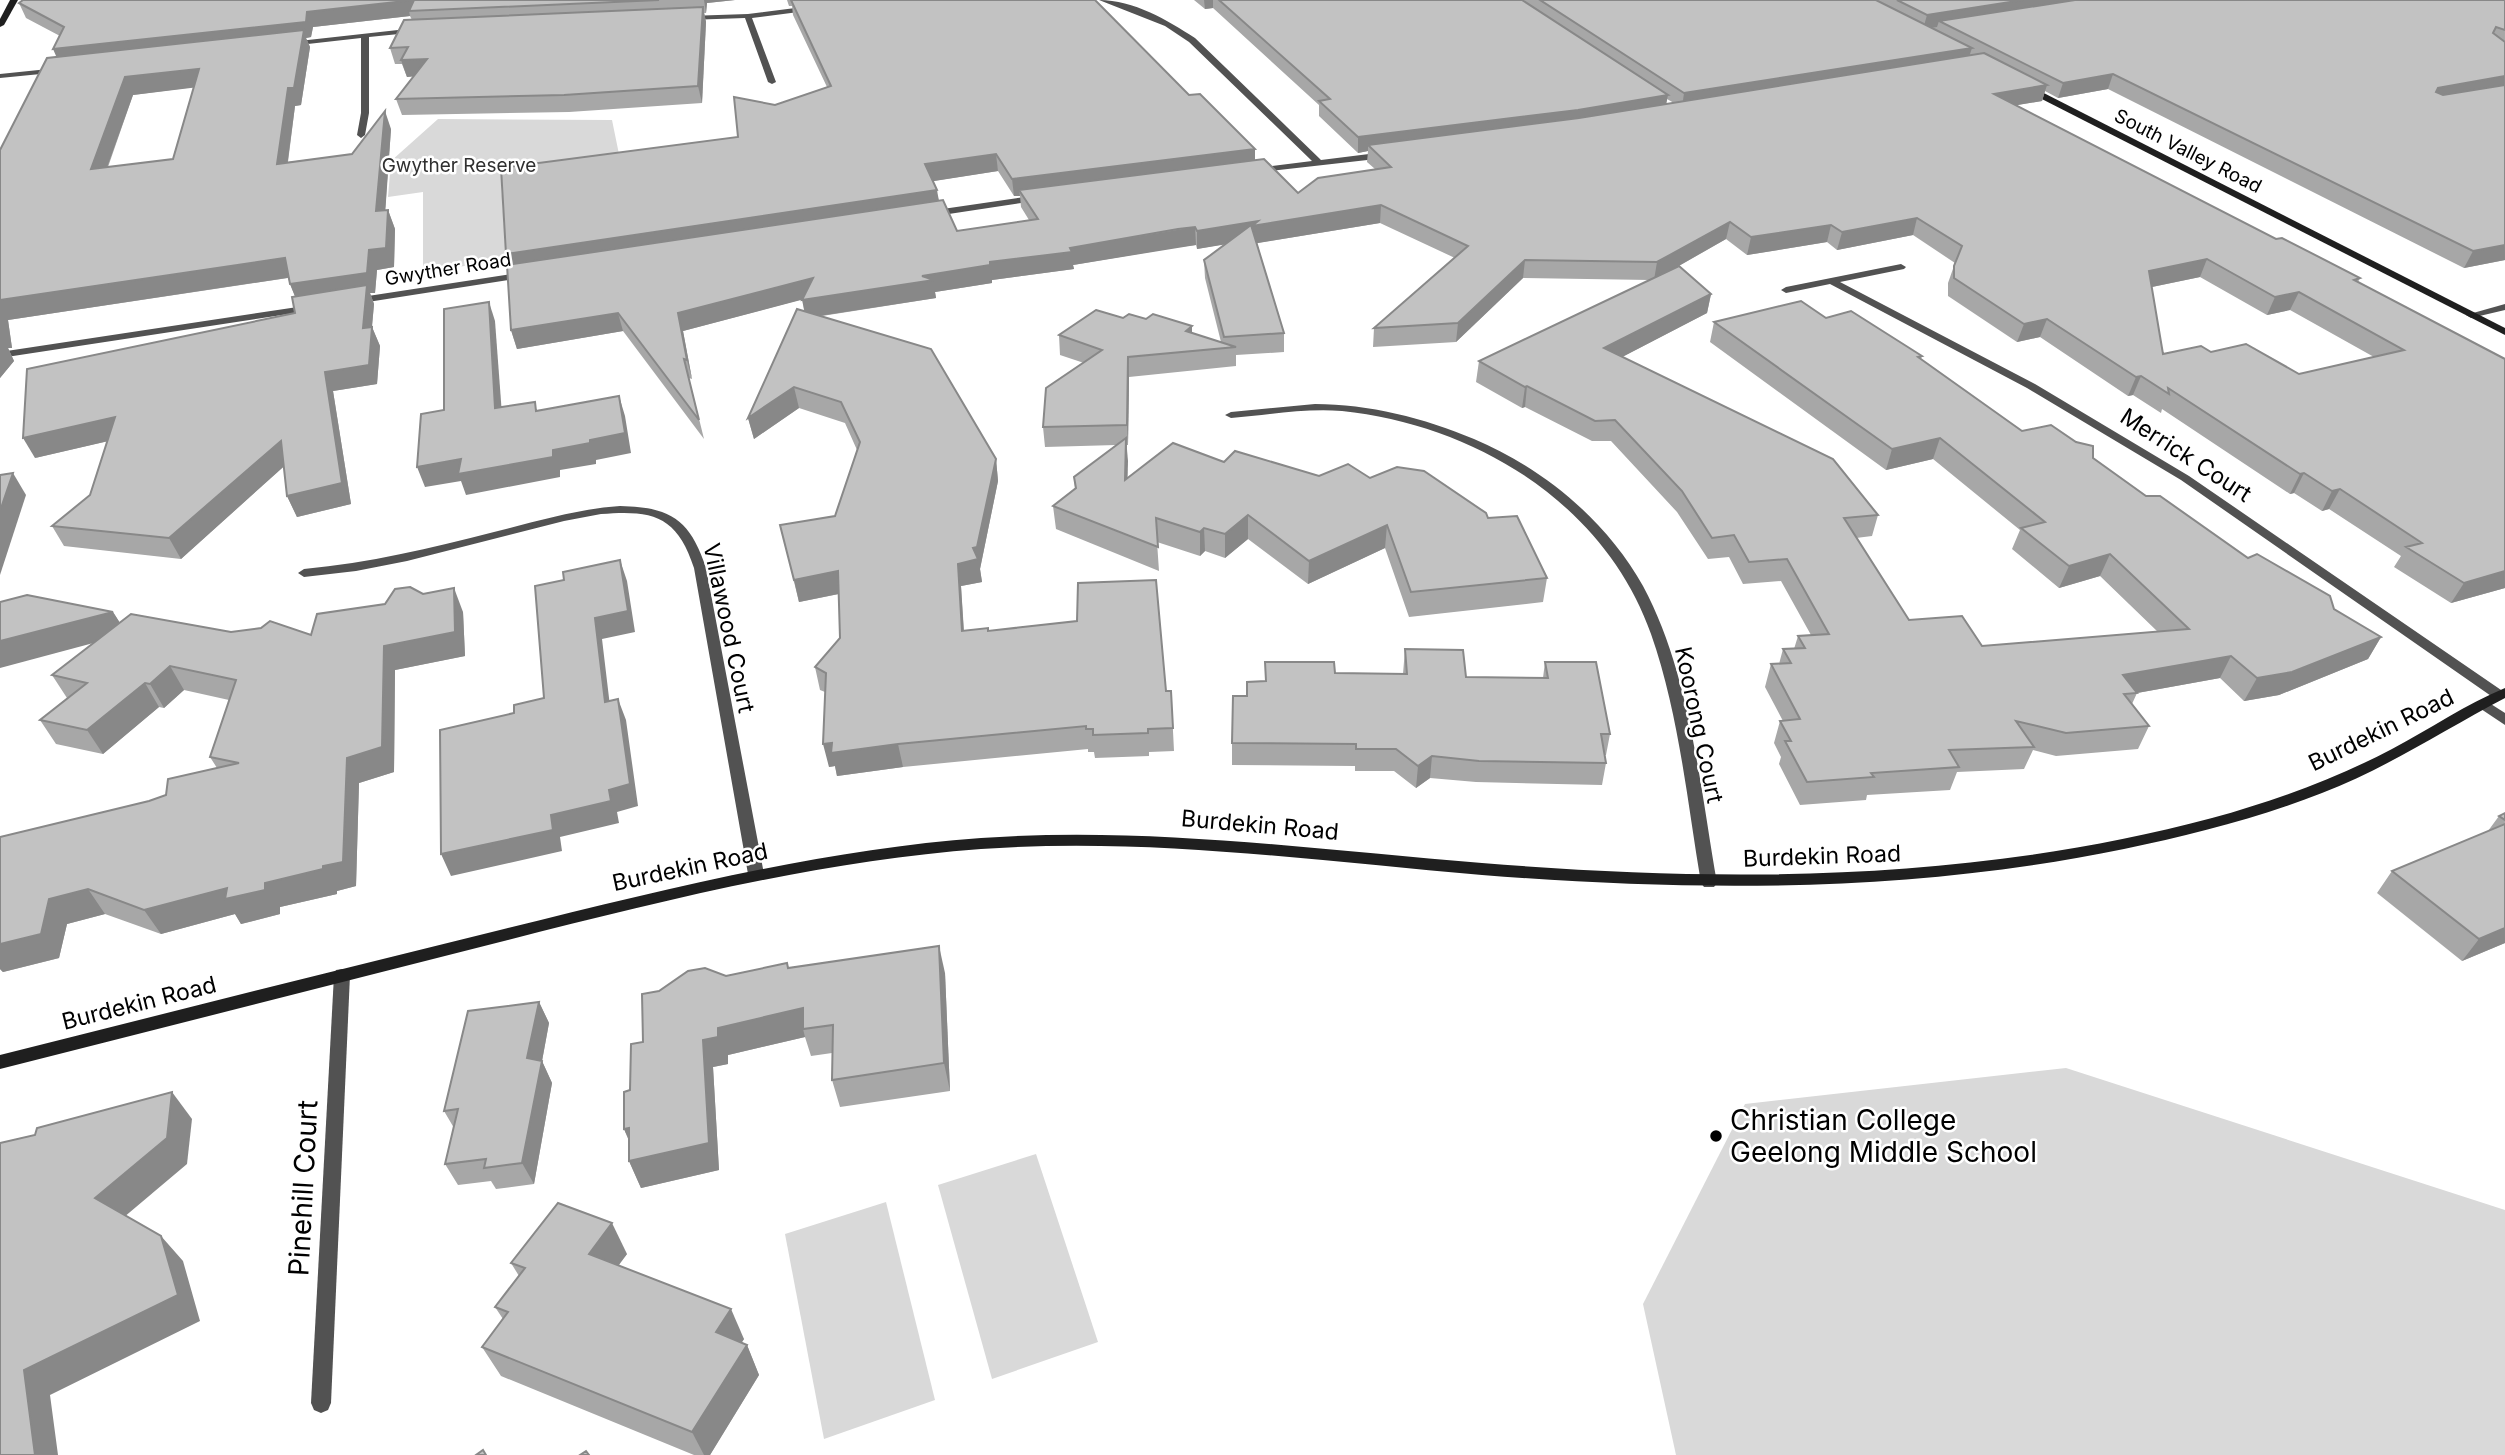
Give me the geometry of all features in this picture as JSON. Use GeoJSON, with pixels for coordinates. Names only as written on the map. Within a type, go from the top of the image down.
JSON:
{"type":"FeatureCollection","features":[{"type":"Feature","properties":{"kind":"street"},"geometry":{"type":"LineString","coordinates":[[0,25],[14,0]]}},
{"type":"Feature","properties":{"kind":"street"},"geometry":{"type":"LineString","coordinates":[[1103,0],[1139,11],[1168,24],[1192,40],[1319,163]]}},
{"type":"Feature","properties":{"kind":"street"},"geometry":{"type":"LineString","coordinates":[[681,19],[748,16],[817,7]]}},
{"type":"Feature","properties":{"kind":"street"},"geometry":{"type":"LineString","coordinates":[[748,16],[772,82]]}},
{"type":"Feature","properties":{"kind":"street"},"geometry":{"type":"LineString","coordinates":[[282,45],[427,29]]}},
{"type":"Feature","properties":{"kind":"street"},"geometry":{"type":"LineString","coordinates":[[361,135],[365,113],[365,36]]}},
{"type":"Feature","properties":{"kind":"street"},"geometry":{"type":"LineString","coordinates":[[0,76],[75,68]]}},
{"type":"Feature","properties":{"kind":"street","name":"South Valley Road"},"geometry":{"type":"LineString","coordinates":[[2018,84],[2505,332]]}},
{"type":"Feature","properties":{"kind":"street"},"geometry":{"type":"LineString","coordinates":[[1251,171],[1398,153]]}},
{"type":"Feature","properties":{"kind":"street"},"geometry":{"type":"LineString","coordinates":[[916,216],[1049,197]]}},
{"type":"Feature","properties":{"kind":"street"},"geometry":{"type":"LineString","coordinates":[[1786,290],[1901,267]]}},
{"type":"Feature","properties":{"kind":"street","name":"Gwyther Road"},"geometry":{"type":"LineString","coordinates":[[342,303],[533,274]]}},
{"type":"Feature","properties":{"kind":"street","name":"Merrick Court"},"geometry":{"type":"LineString","coordinates":[[1831,281],[2031,386],[2185,478],[2502,693]]}},
{"type":"Feature","properties":{"kind":"street"},"geometry":{"type":"LineString","coordinates":[[0,355],[328,305]]}},
{"type":"Feature","properties":{"kind":"street"},"geometry":{"type":"LineString","coordinates":[[2471,314],[2505,307]]}},
{"type":"Feature","properties":{"kind":"street","name":"Koorong Court"},"geometry":{"type":"LineString","coordinates":[[1231,415],[1339,408],[1405,419],[1479,446],[1514,463],[1554,488],[1579,509],[1608,541],[1632,577],[1657,630],[1672,681],[1709,883]]}},
{"type":"Feature","properties":{"kind":"street","name":"Villawood Court"},"geometry":{"type":"LineString","coordinates":[[304,573],[375,565],[566,519],[622,509],[658,513],[679,526],[692,541],[700,568],[756,874]]}},
{"type":"Feature","properties":{"kind":"street","name":"Burdekin Road"},"geometry":{"type":"LineString","coordinates":[[0,1062],[756,874],[898,853],[1030,841],[1177,840],[1255,845],[1483,869],[1709,883],[1882,878],[1987,868],[2094,852],[2232,819],[2354,774],[2422,740],[2502,693]]}},
{"type":"Feature","properties":{"kind":"street"},"geometry":{"type":"LineString","coordinates":[[2483,704],[2505,720]]}},
{"type":"Feature","properties":{"kind":"street","name":"Pinehill Court"},"geometry":{"type":"LineString","coordinates":[[321,1403],[342,975]]}},
{"type":"Feature","properties":{"kind":"green space","name":"Gwyther Reserve"},"geometry":{"type":"Polygon","coordinates":[[[438,119],[612,120],[621,164],[501,181],[506,260],[423,272],[423,192],[388,197],[391,161],[438,119]]]}},
{"type":"Feature","properties":{"kind":"green space"},"geometry":{"type":"Polygon","coordinates":[[[2066,1068],[2505,1210],[2505,1455],[1676,1455],[1643,1304],[1745,1104],[2066,1068]]]}},
{"type":"Feature","properties":{"kind":"green space"},"geometry":{"type":"Polygon","coordinates":[[[1036,1154],[1098,1342],[992,1379],[938,1185],[1036,1154]]]}},
{"type":"Feature","properties":{"kind":"green space"},"geometry":{"type":"Polygon","coordinates":[[[886,1202],[935,1400],[824,1439],[785,1234],[886,1202]]]}},
{"type":"Feature","properties":{"kind":"building"},"geometry":{"type":"Polygon","coordinates":[[[23,0],[414,0],[307,12],[306,22],[53,49],[64,27],[19,3],[23,0]]]}},
{"type":"Feature","properties":{"kind":"building"},"geometry":{"type":"Polygon","coordinates":[[[414,0],[659,0],[409,11],[414,0]]]}},
{"type":"Feature","properties":{"kind":"building"},"geometry":{"type":"Polygon","coordinates":[[[791,0],[1095,0],[1189,95],[1200,94],[1255,149],[1012,179],[996,154],[925,164],[937,190],[506,254],[501,168],[738,137],[734,97],[775,105],[831,86],[791,0]]]}},
{"type":"Feature","properties":{"kind":"building"},"geometry":{"type":"Polygon","coordinates":[[[1219,0],[1522,0],[1668,95],[1578,110],[1358,137],[1319,101],[1330,99],[1219,0]]]}},
{"type":"Feature","properties":{"kind":"building"},"geometry":{"type":"Polygon","coordinates":[[[1540,0],[1876,0],[1972,48],[1684,93],[1540,0]]]}},
{"type":"Feature","properties":{"kind":"building"},"geometry":{"type":"Polygon","coordinates":[[[1897,0],[2023,0],[1927,15],[1897,0]]]}},
{"type":"Feature","properties":{"kind":"building"},"geometry":{"type":"Polygon","coordinates":[[[2075,0],[2505,0],[2505,30],[2496,27],[2493,33],[2505,42],[2505,76],[2438,88],[2436,92],[2443,95],[2505,85],[2505,245],[2473,251],[2113,74],[2063,83],[1939,21],[2075,0]]]}},
{"type":"Feature","properties":{"kind":"building"},"geometry":{"type":"Polygon","coordinates":[[[703,7],[698,86],[564,95],[396,99],[427,59],[401,60],[408,47],[390,48],[404,20],[703,7]]]}},
{"type":"Feature","properties":{"kind":"building"},"geometry":{"type":"Polygon","coordinates":[[[304,30],[294,88],[288,88],[277,164],[352,154],[385,111],[376,211],[388,210],[386,248],[369,250],[367,273],[290,284],[285,258],[0,300],[0,150],[47,58],[304,30]],[[199,69],[125,77],[91,169],[173,159],[199,69]]]}},
{"type":"Feature","properties":{"kind":"building"},"geometry":{"type":"Polygon","coordinates":[[[1984,53],[2047,85],[1994,94],[2276,239],[2282,238],[2360,278],[2354,280],[2505,359],[2505,571],[2464,583],[2406,547],[2422,543],[2340,489],[2332,491],[2304,473],[2300,474],[2168,388],[2169,394],[2141,376],[2136,377],[2047,319],[2024,324],[1954,278],[1954,266],[1962,246],[1917,218],[1842,232],[1831,225],[1751,237],[1730,222],[1657,262],[1525,260],[1458,323],[1374,328],[1468,246],[1381,205],[1252,226],[1258,221],[1197,231],[1195,227],[1178,229],[1070,248],[1072,252],[990,262],[990,265],[922,276],[934,280],[802,300],[813,278],[678,313],[687,360],[684,359],[699,420],[618,313],[511,330],[507,265],[943,200],[957,231],[1038,219],[1019,190],[1264,159],[1298,193],[1318,178],[1391,167],[1368,145],[1579,118],[1984,53]],[[2207,259],[2149,271],[2163,354],[2201,346],[2211,352],[2246,344],[2299,374],[2404,350],[2299,292],[2275,297],[2207,259]]]}},
{"type":"Feature","properties":{"kind":"building"},"geometry":{"type":"Polygon","coordinates":[[[1251,225],[1284,333],[1224,337],[1204,260],[1251,225]]]}},
{"type":"Feature","properties":{"kind":"building"},"geometry":{"type":"Polygon","coordinates":[[[1679,266],[1711,294],[1604,348],[1833,459],[1878,515],[1844,518],[1909,620],[1962,616],[1982,646],[2189,629],[2110,554],[2069,566],[2021,528],[2045,522],[1940,438],[1892,449],[1714,322],[1801,301],[1826,318],[1851,311],[1922,356],[1918,357],[2022,431],[2051,425],[2076,442],[2093,446],[2093,458],[2146,496],[2160,496],[2248,558],[2257,554],[2330,596],[2334,609],[2381,637],[2292,672],[2257,678],[2231,656],[2123,675],[2137,693],[2124,694],[2149,726],[2066,733],[2016,721],[2034,747],[1949,750],[1959,767],[1871,773],[1874,777],[1807,782],[1785,741],[1791,741],[1780,721],[1800,719],[1771,664],[1791,663],[1783,649],[1805,648],[1798,636],[1829,634],[1787,559],[1749,562],[1734,535],[1712,538],[1682,491],[1615,420],[1595,421],[1479,361],[1679,266]]]}},
{"type":"Feature","properties":{"kind":"building"},"geometry":{"type":"Polygon","coordinates":[[[367,285],[363,328],[372,327],[369,365],[325,372],[342,483],[287,496],[281,441],[169,538],[52,526],[90,495],[115,417],[23,438],[27,369],[295,313],[292,297],[367,285]]]}},
{"type":"Feature","properties":{"kind":"building"},"geometry":{"type":"Polygon","coordinates":[[[489,302],[495,408],[535,402],[536,411],[619,396],[625,433],[553,450],[553,457],[458,474],[461,459],[417,467],[421,414],[444,410],[444,309],[489,302]]]}},
{"type":"Feature","properties":{"kind":"building"},"geometry":{"type":"Polygon","coordinates":[[[797,309],[931,349],[996,459],[977,547],[973,548],[978,559],[958,564],[962,631],[988,628],[988,631],[1077,621],[1078,583],[1156,580],[1166,691],[1171,691],[1173,728],[1148,729],[1148,733],[1093,735],[1093,729],[1086,729],[1086,726],[831,753],[832,743],[823,744],[826,673],[815,667],[840,638],[838,571],[794,580],[780,525],[835,516],[860,442],[841,402],[794,387],[748,418],[797,309]]]}},
{"type":"Feature","properties":{"kind":"building"},"geometry":{"type":"Polygon","coordinates":[[[1096,310],[1123,318],[1129,314],[1146,319],[1153,314],[1192,326],[1186,331],[1236,347],[1128,357],[1127,425],[1043,427],[1046,388],[1102,350],[1059,335],[1096,310]]]}},
{"type":"Feature","properties":{"kind":"building"},"geometry":{"type":"Polygon","coordinates":[[[1126,438],[1125,480],[1173,443],[1224,462],[1235,451],[1319,476],[1348,464],[1370,478],[1397,467],[1424,471],[1486,513],[1488,518],[1517,516],[1547,578],[1411,592],[1387,525],[1309,561],[1248,515],[1225,534],[1204,528],[1200,532],[1156,518],[1158,547],[1053,506],[1076,488],[1074,477],[1126,438]]]}},
{"type":"Feature","properties":{"kind":"building"},"geometry":{"type":"Polygon","coordinates":[[[13,473],[0,511],[0,475],[13,473]]]}},
{"type":"Feature","properties":{"kind":"building"},"geometry":{"type":"Polygon","coordinates":[[[620,560],[628,611],[595,618],[605,702],[618,699],[630,784],[609,790],[611,801],[551,815],[553,830],[441,854],[440,730],[514,713],[514,705],[544,698],[535,586],[564,580],[563,572],[620,560]]]}},
{"type":"Feature","properties":{"kind":"building"},"geometry":{"type":"Polygon","coordinates":[[[410,587],[423,594],[454,588],[455,632],[384,646],[382,747],[347,758],[343,862],[265,883],[265,890],[225,899],[227,888],[144,910],[88,889],[49,899],[41,934],[0,944],[0,837],[149,801],[166,795],[168,779],[239,763],[210,757],[236,680],[170,666],[87,730],[40,720],[87,683],[52,675],[131,614],[231,632],[261,628],[270,621],[311,635],[317,614],[385,604],[395,589],[410,587]]]}},
{"type":"Feature","properties":{"kind":"building"},"geometry":{"type":"Polygon","coordinates":[[[27,595],[113,612],[0,641],[0,602],[27,595]]]}},
{"type":"Feature","properties":{"kind":"building"},"geometry":{"type":"Polygon","coordinates":[[[1405,649],[1463,650],[1466,677],[1548,678],[1545,662],[1596,662],[1610,734],[1601,734],[1606,763],[1479,761],[1432,756],[1418,766],[1396,749],[1356,749],[1356,744],[1232,743],[1233,696],[1247,696],[1247,682],[1266,681],[1265,662],[1334,662],[1335,673],[1407,674],[1405,649]]]}},
{"type":"Feature","properties":{"kind":"building"},"geometry":{"type":"Polygon","coordinates":[[[2505,824],[2505,928],[2479,939],[2392,871],[2505,824]]]}},
{"type":"Feature","properties":{"kind":"building"},"geometry":{"type":"Polygon","coordinates":[[[939,946],[944,1063],[832,1080],[833,1025],[803,1029],[803,1008],[718,1028],[718,1037],[703,1040],[709,1143],[629,1161],[629,1128],[624,1129],[624,1092],[630,1090],[631,1044],[643,1042],[642,994],[659,991],[688,971],[705,968],[726,976],[787,963],[788,968],[939,946]]]}},
{"type":"Feature","properties":{"kind":"building"},"geometry":{"type":"Polygon","coordinates":[[[539,1002],[527,1058],[542,1061],[522,1163],[484,1168],[486,1159],[445,1164],[458,1109],[444,1111],[468,1011],[539,1002]]]}},
{"type":"Feature","properties":{"kind":"building"},"geometry":{"type":"Polygon","coordinates":[[[172,1092],[167,1138],[95,1198],[161,1236],[178,1295],[24,1370],[35,1455],[0,1455],[0,1143],[35,1135],[37,1128],[172,1092]]]}},
{"type":"Feature","properties":{"kind":"building"},"geometry":{"type":"Polygon","coordinates":[[[558,1203],[612,1223],[589,1254],[731,1309],[716,1332],[747,1345],[692,1432],[482,1347],[508,1312],[495,1307],[525,1268],[511,1263],[558,1203]]]}},
{"type":"Feature","properties":{"kind":"place","name":"Christian College Geelong Middle School"},"geometry":{"type":"Point","coordinates":[1716,1136]}}]}
